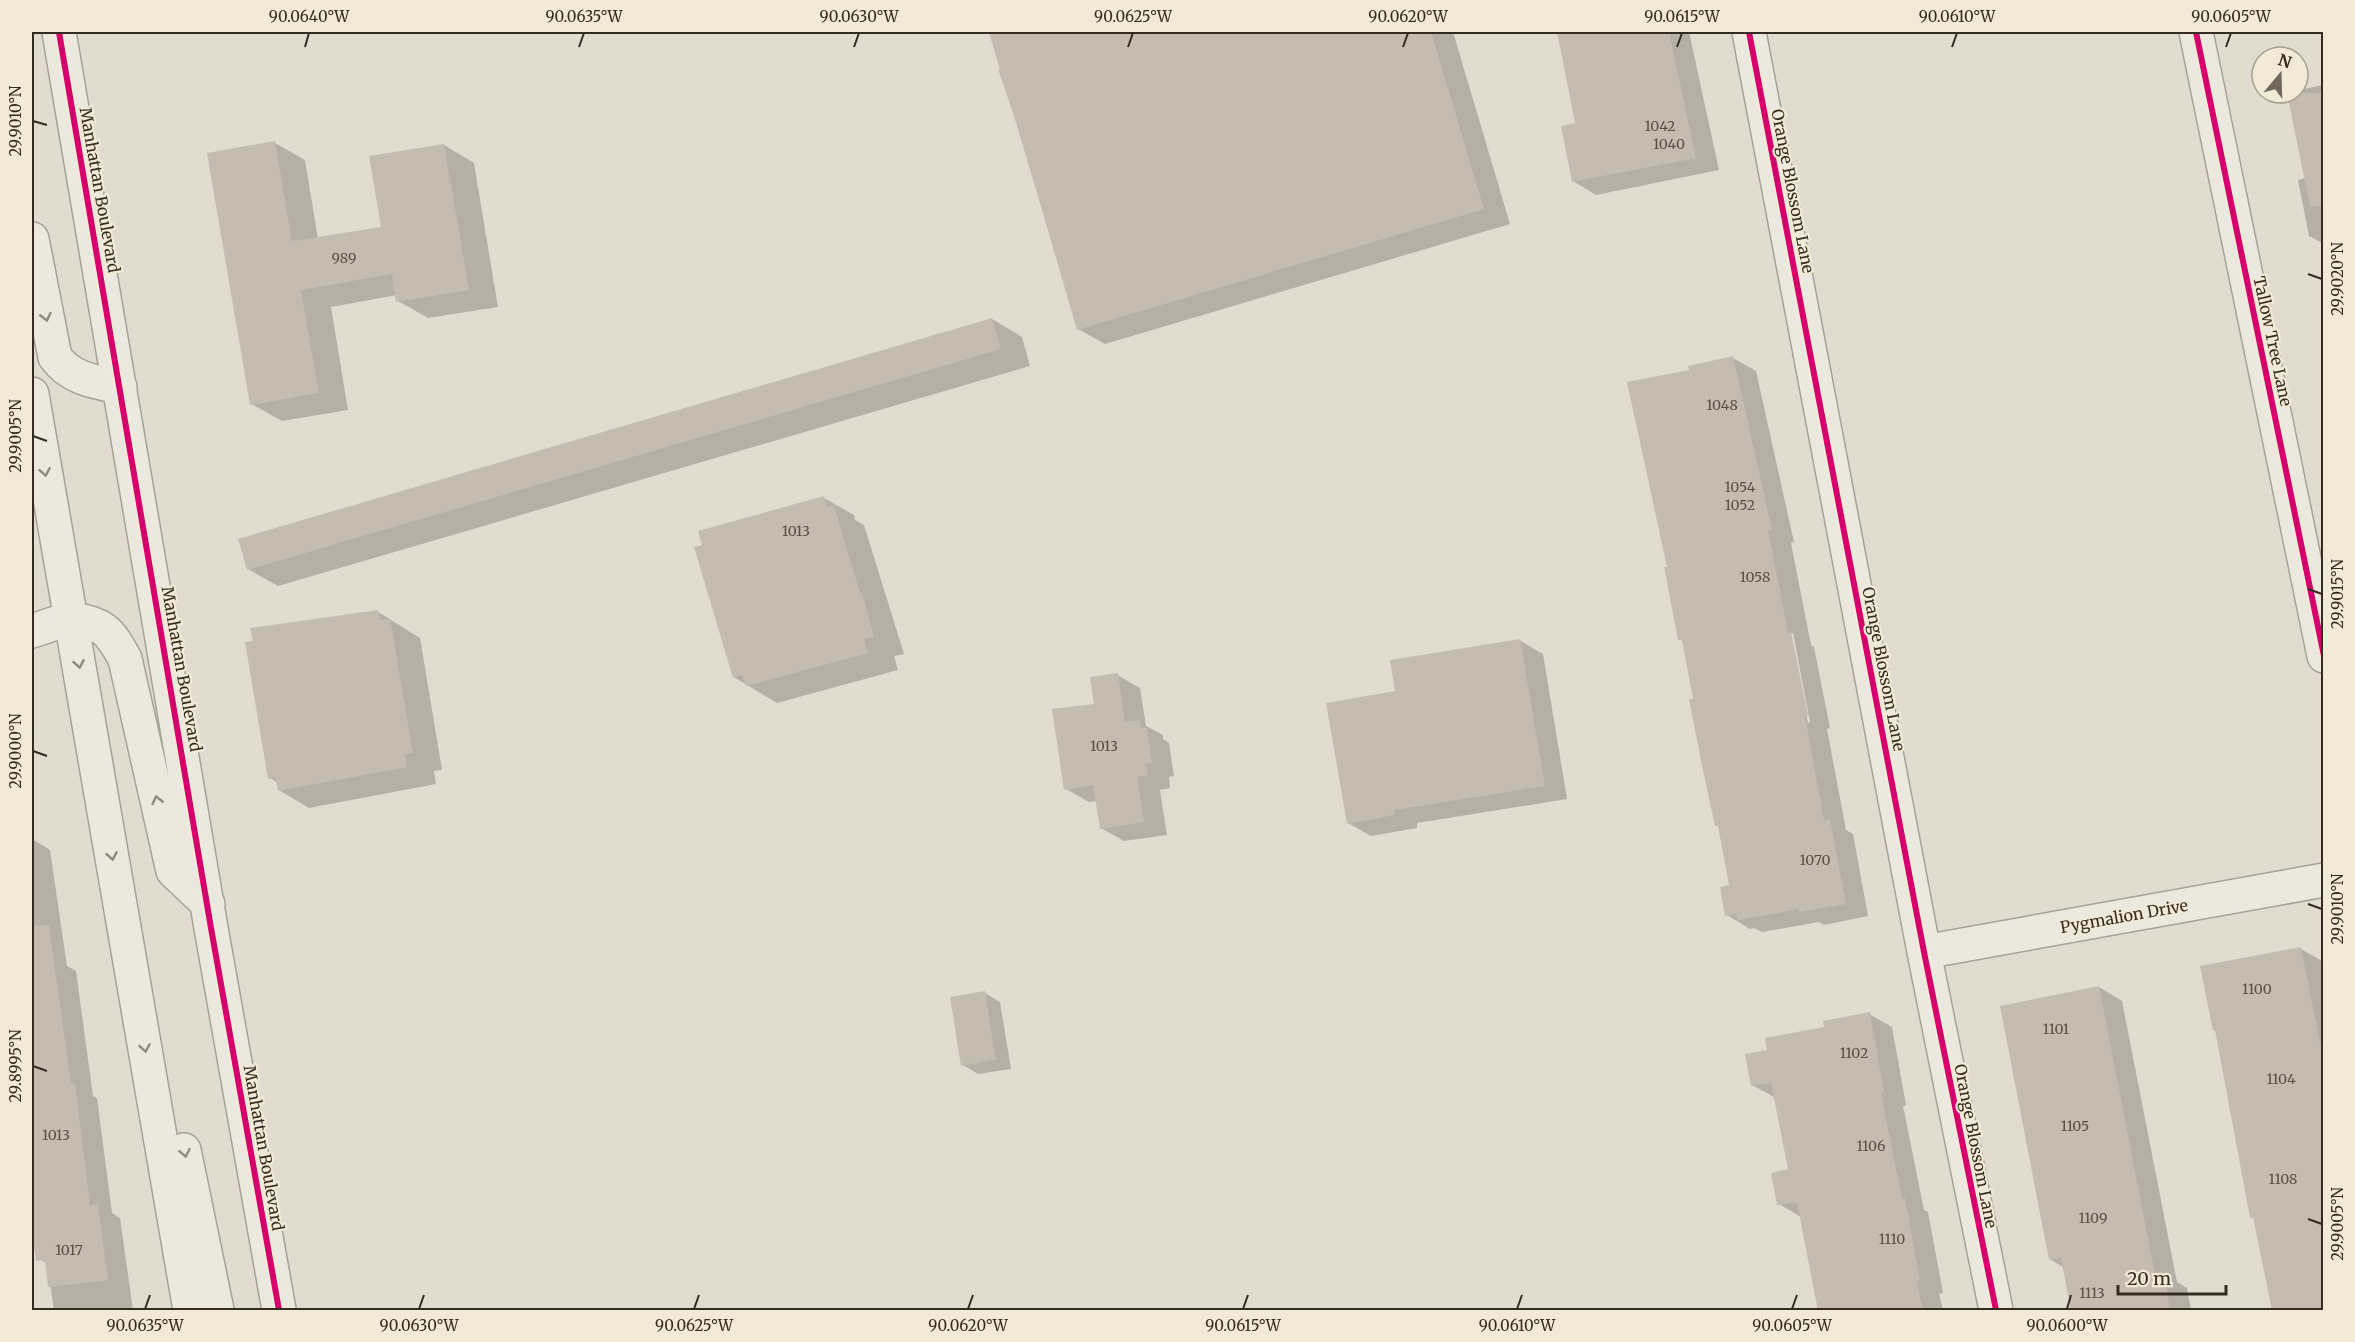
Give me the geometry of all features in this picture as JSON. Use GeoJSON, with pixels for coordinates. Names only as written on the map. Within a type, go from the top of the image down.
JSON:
{"type":"FeatureCollection","features":[{"type":"Feature","properties":{"kind":"street","name":"Manhattan Boulevard"},"geometry":{"type":"LineString","coordinates":[[59,32],[279,1311]]}},
{"type":"Feature","properties":{"kind":"street","name":"Orange Blossom Lane"},"geometry":{"type":"LineString","coordinates":[[1749,32],[1924,952],[1996,1311]]}},
{"type":"Feature","properties":{"kind":"street","name":"Tallow Tree Lane"},"geometry":{"type":"LineString","coordinates":[[2196,32],[2324,656]]}},
{"type":"Feature","properties":{"kind":"street"},"geometry":{"type":"LineString","coordinates":[[32,239],[55,357],[63,368],[79,377],[120,387]]}},
{"type":"Feature","properties":{"kind":"street"},"geometry":{"type":"LineString","coordinates":[[32,394],[190,1311]]}},
{"type":"Feature","properties":{"kind":"street"},"geometry":{"type":"LineString","coordinates":[[32,631],[71,618],[101,626],[112,635],[125,659],[172,871],[208,904]]}},
{"type":"Feature","properties":{"kind":"street","name":"Pygmalion Drive"},"geometry":{"type":"LineString","coordinates":[[1924,952],[2324,880]]}},
{"type":"Feature","properties":{"kind":"street"},"geometry":{"type":"LineString","coordinates":[[154,1107],[180,1129],[217,1311]]}},
{"type":"Feature","properties":{"kind":"building"},"geometry":{"type":"Polygon","coordinates":[[[989,32],[1431,32],[1484,209],[1077,330],[1019,131],[998,69],[1000,69],[989,32]]]}},
{"type":"Feature","properties":{"kind":"building"},"geometry":{"type":"Polygon","coordinates":[[[1557,32],[1669,32],[1696,158],[1572,182],[1561,126],[1575,123],[1557,32]]]}},
{"type":"Feature","properties":{"kind":"building"},"geometry":{"type":"Polygon","coordinates":[[[2310,93],[2324,93],[2324,205],[2310,207],[2289,105],[2310,105],[2310,93]]]}},
{"type":"Feature","properties":{"kind":"building"},"geometry":{"type":"Polygon","coordinates":[[[275,141],[292,241],[381,227],[369,156],[444,144],[469,290],[396,302],[392,274],[301,290],[319,393],[250,405],[207,153],[275,141]]]}},
{"type":"Feature","properties":{"kind":"building"},"geometry":{"type":"Polygon","coordinates":[[[992,318],[1001,349],[247,570],[238,539],[992,318]]]}},
{"type":"Feature","properties":{"kind":"building"},"geometry":{"type":"Polygon","coordinates":[[[1733,356],[1772,530],[1768,530],[1788,633],[1791,632],[1808,715],[1805,716],[1824,820],[1830,819],[1846,904],[1799,912],[1799,909],[1738,920],[1736,914],[1725,916],[1720,887],[1729,885],[1718,826],[1715,826],[1701,761],[1689,699],[1693,699],[1682,640],[1678,640],[1664,567],[1667,567],[1627,382],[1689,370],[1688,366],[1733,356]]]}},
{"type":"Feature","properties":{"kind":"building"},"geometry":{"type":"Polygon","coordinates":[[[824,496],[827,507],[834,506],[860,593],[862,593],[874,637],[864,639],[868,653],[746,686],[742,675],[733,678],[694,547],[702,545],[698,531],[824,496]]]}},
{"type":"Feature","properties":{"kind":"building"},"geometry":{"type":"Polygon","coordinates":[[[378,610],[380,620],[390,619],[413,753],[405,754],[407,767],[278,791],[276,778],[268,779],[245,642],[253,641],[250,628],[378,610]]]}},
{"type":"Feature","properties":{"kind":"building"},"geometry":{"type":"Polygon","coordinates":[[[1520,639],[1545,786],[1394,810],[1395,815],[1347,824],[1326,703],[1395,691],[1390,660],[1520,639]]]}},
{"type":"Feature","properties":{"kind":"building"},"geometry":{"type":"Polygon","coordinates":[[[1118,673],[1125,722],[1140,720],[1141,728],[1147,728],[1152,763],[1146,764],[1148,775],[1137,777],[1144,822],[1100,829],[1093,785],[1064,790],[1052,709],[1094,704],[1090,677],[1118,673]]]}},
{"type":"Feature","properties":{"kind":"building"},"geometry":{"type":"Polygon","coordinates":[[[49,925],[71,1084],[75,1083],[90,1205],[98,1204],[108,1280],[48,1287],[45,1260],[36,1261],[32,1229],[32,926],[49,925]]]}},
{"type":"Feature","properties":{"kind":"building"},"geometry":{"type":"Polygon","coordinates":[[[2301,947],[2324,1062],[2324,1306],[2302,1311],[2272,1311],[2253,1217],[2250,1218],[2215,1030],[2213,1031],[2200,966],[2301,947]]]}},
{"type":"Feature","properties":{"kind":"building"},"geometry":{"type":"Polygon","coordinates":[[[2099,986],[2155,1274],[2164,1273],[2170,1311],[2071,1311],[2061,1258],[2049,1260],[2000,1006],[2099,986]]]}},
{"type":"Feature","properties":{"kind":"building"},"geometry":{"type":"Polygon","coordinates":[[[985,991],[996,1060],[961,1066],[950,997],[985,991]]]}},
{"type":"Feature","properties":{"kind":"building"},"geometry":{"type":"Polygon","coordinates":[[[1870,1012],[1884,1093],[1881,1093],[1902,1198],[1905,1198],[1920,1280],[1917,1281],[1923,1311],[1818,1311],[1797,1203],[1777,1205],[1771,1173],[1788,1169],[1771,1083],[1751,1086],[1745,1054],[1767,1050],[1765,1038],[1824,1027],[1823,1021],[1870,1012]]]}},
{"type":"Feature","properties":{"kind":"cycle path"},"geometry":{"type":"LineString","coordinates":[[59,32],[211,928],[279,1310]]}},
{"type":"Feature","properties":{"kind":"cycle path"},"geometry":{"type":"LineString","coordinates":[[1749,32],[1924,952],[1996,1310]]}},
{"type":"Feature","properties":{"kind":"cycle path"},"geometry":{"type":"LineString","coordinates":[[2196,32],[2324,656]]}}]}
